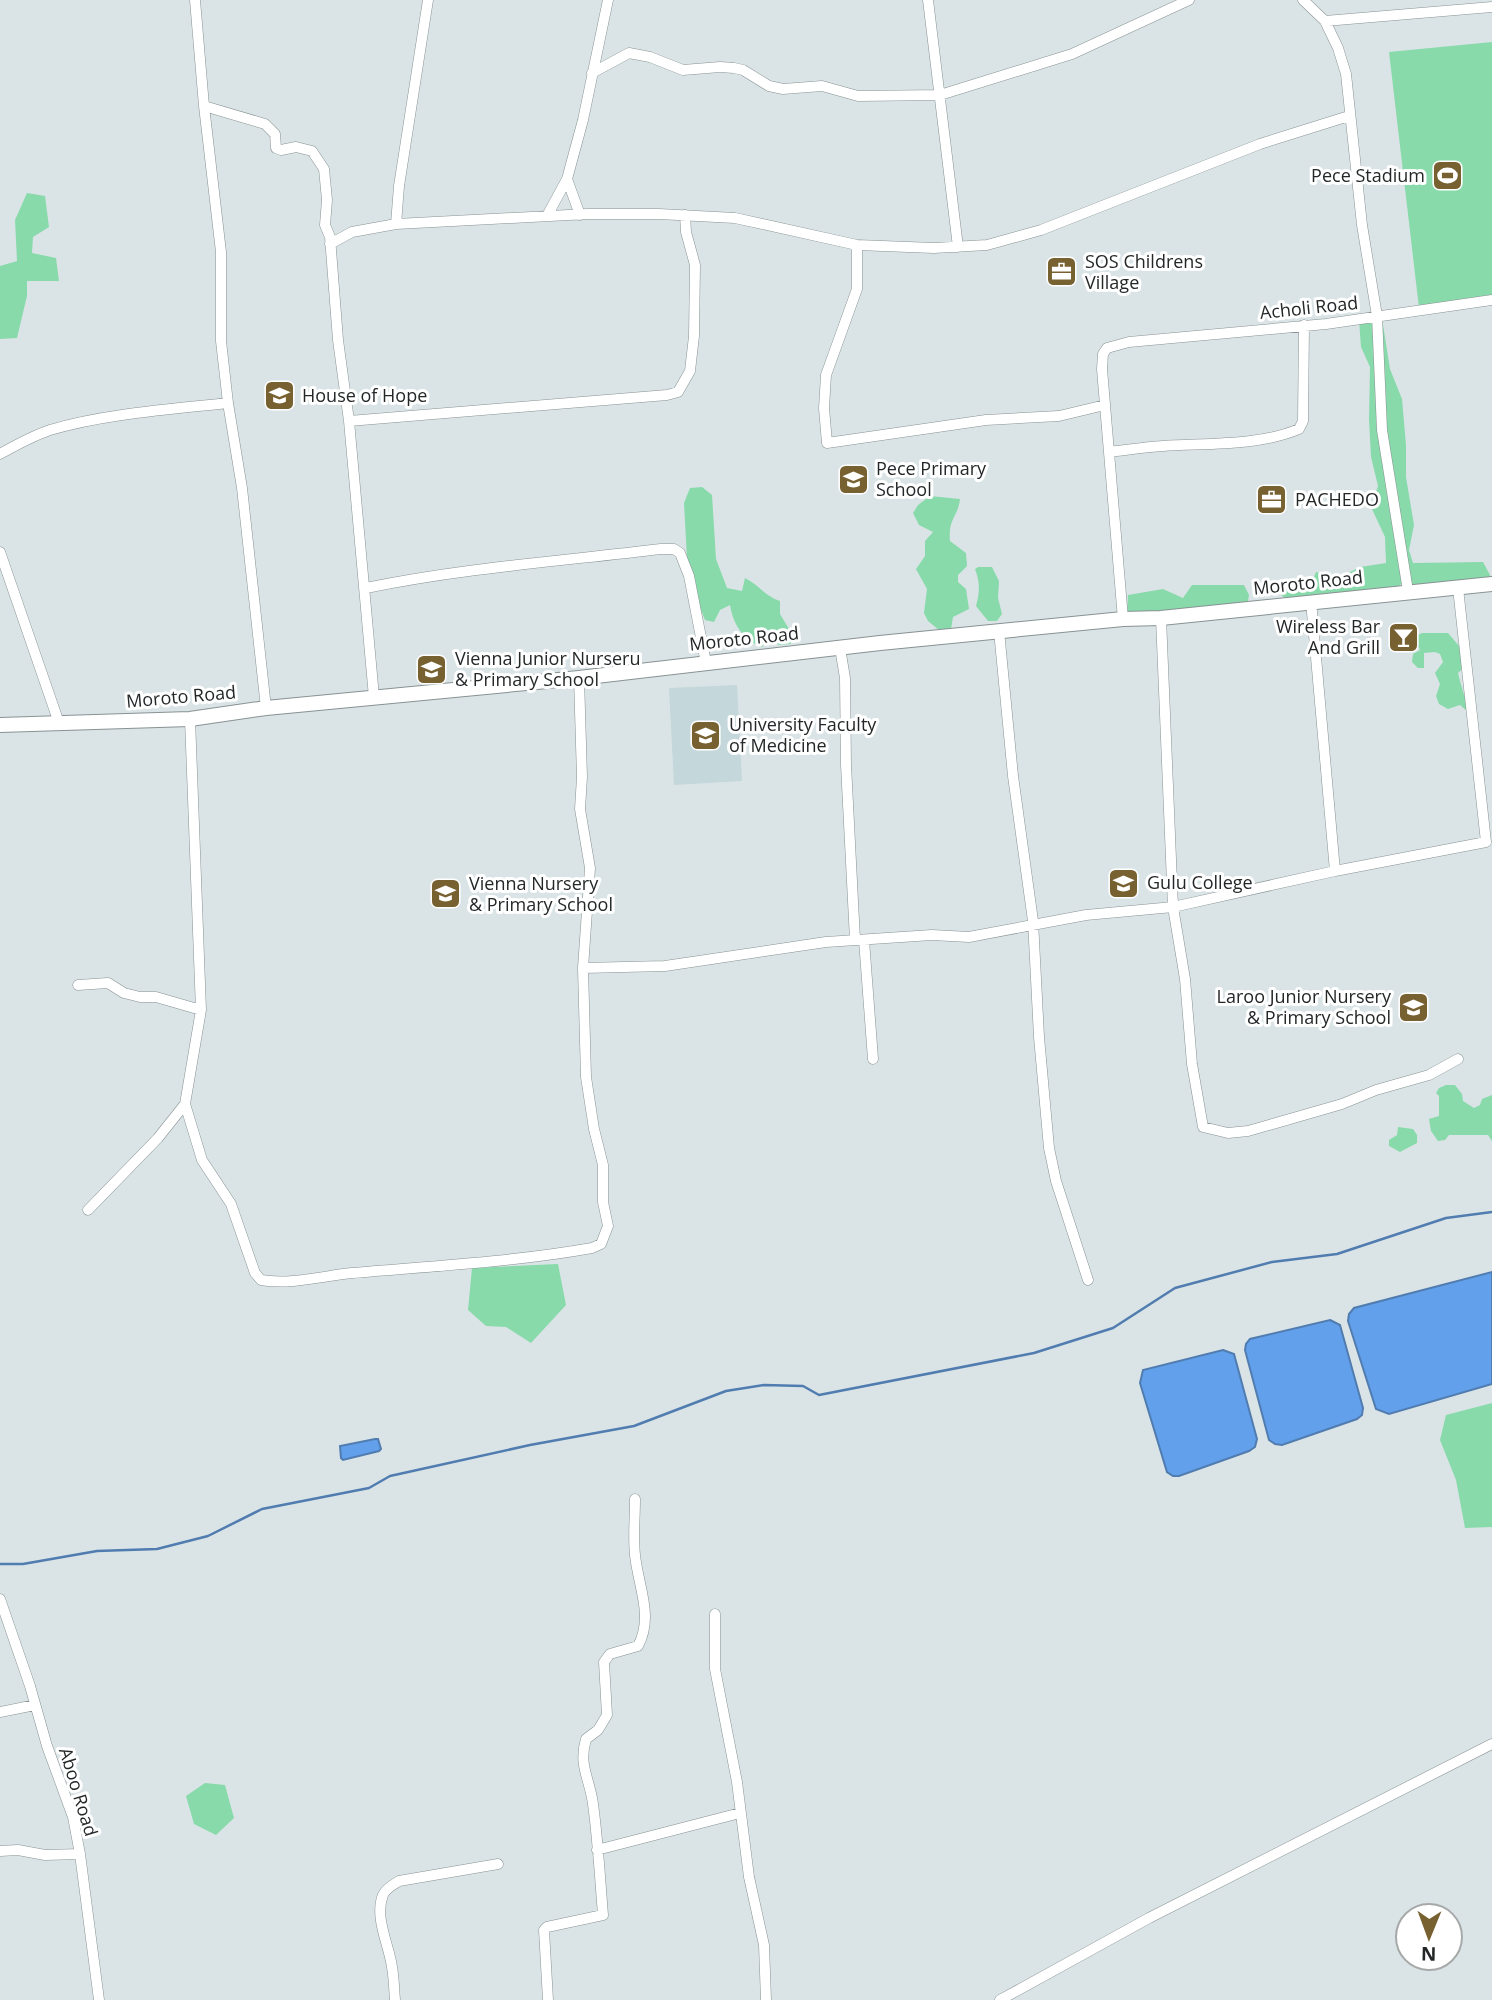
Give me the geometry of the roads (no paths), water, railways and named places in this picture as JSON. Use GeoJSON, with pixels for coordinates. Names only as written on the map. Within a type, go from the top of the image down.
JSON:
{"type":"FeatureCollection","features":[{"type":"Feature","properties":{"kind":"main road","name":"Moroto Road"},"geometry":{"type":"LineString","coordinates":[[0,725],[190,719],[266,708],[579,678],[999,631],[1161,618],[1492,584]]}},
{"type":"Feature","properties":{"kind":"street"},"geometry":{"type":"LineString","coordinates":[[195,0],[221,252],[220,322],[228,403],[242,488],[266,708]]}},
{"type":"Feature","properties":{"kind":"street"},"geometry":{"type":"LineString","coordinates":[[396,224],[399,186],[428,0]]}},
{"type":"Feature","properties":{"kind":"street"},"geometry":{"type":"LineString","coordinates":[[547,216],[568,179],[608,0]]}},
{"type":"Feature","properties":{"kind":"street"},"geometry":{"type":"LineString","coordinates":[[928,0],[958,247]]}},
{"type":"Feature","properties":{"kind":"street"},"geometry":{"type":"LineString","coordinates":[[592,72],[629,53],[650,57],[682,70],[720,67],[743,70],[769,86],[783,89],[822,86],[858,96],[940,95],[1072,54],[1189,0]]}},
{"type":"Feature","properties":{"kind":"street"},"geometry":{"type":"LineString","coordinates":[[1303,0],[1325,21],[1338,48],[1346,74],[1362,225],[1377,316],[1382,430],[1409,591]]}},
{"type":"Feature","properties":{"kind":"street"},"geometry":{"type":"LineString","coordinates":[[1325,21],[1492,7]]}},
{"type":"Feature","properties":{"kind":"street"},"geometry":{"type":"LineString","coordinates":[[204,106],[265,124],[275,134],[276,148],[281,150],[296,147],[313,151],[324,169],[327,200],[325,225],[330,233],[338,340],[366,588],[374,697]]}},
{"type":"Feature","properties":{"kind":"street"},"geometry":{"type":"LineString","coordinates":[[330,244],[352,232],[396,224],[580,215],[735,218],[857,245],[958,247],[1008,241],[1260,144],[1349,116]]}},
{"type":"Feature","properties":{"kind":"street"},"geometry":{"type":"LineString","coordinates":[[568,179],[580,215]]}},
{"type":"Feature","properties":{"kind":"street"},"geometry":{"type":"LineString","coordinates":[[349,421],[678,392],[690,371],[694,336],[695,265],[686,232],[685,215]]}},
{"type":"Feature","properties":{"kind":"street"},"geometry":{"type":"LineString","coordinates":[[857,245],[857,289],[826,375],[824,408],[827,443],[986,420],[1059,416],[1104,405],[1124,619]]}},
{"type":"Feature","properties":{"kind":"street","name":"Acholi Road"},"geometry":{"type":"LineString","coordinates":[[1104,405],[1103,354],[1107,348],[1129,342],[1304,325],[1492,300]]}},
{"type":"Feature","properties":{"kind":"street"},"geometry":{"type":"LineString","coordinates":[[1109,452],[1225,443],[1275,436],[1299,429],[1303,421],[1304,325]]}},
{"type":"Feature","properties":{"kind":"street"},"geometry":{"type":"LineString","coordinates":[[0,454],[30,437],[64,427],[150,412],[228,403]]}},
{"type":"Feature","properties":{"kind":"street"},"geometry":{"type":"LineString","coordinates":[[366,588],[571,558],[674,550],[680,553],[689,576],[706,663]]}},
{"type":"Feature","properties":{"kind":"street"},"geometry":{"type":"LineString","coordinates":[[0,552],[59,723]]}},
{"type":"Feature","properties":{"kind":"street"},"geometry":{"type":"LineString","coordinates":[[583,968],[665,966],[826,942],[932,935],[968,937],[1086,915],[1173,907],[1335,871],[1486,842],[1458,588]]}},
{"type":"Feature","properties":{"kind":"street"},"geometry":{"type":"LineString","coordinates":[[1311,601],[1335,871]]}},
{"type":"Feature","properties":{"kind":"street"},"geometry":{"type":"LineString","coordinates":[[1161,618],[1173,907],[1185,979],[1196,1089],[1205,1128],[1228,1133],[1248,1131],[1429,1075],[1458,1059]]}},
{"type":"Feature","properties":{"kind":"street"},"geometry":{"type":"LineString","coordinates":[[999,631],[1013,776],[1034,926],[1039,1037],[1049,1148],[1056,1181],[1088,1280]]}},
{"type":"Feature","properties":{"kind":"street"},"geometry":{"type":"LineString","coordinates":[[840,648],[845,678],[859,940],[873,1059]]}},
{"type":"Feature","properties":{"kind":"street"},"geometry":{"type":"LineString","coordinates":[[190,719],[201,1010],[185,1104],[202,1160],[231,1204],[255,1273],[261,1280],[278,1281],[440,1267],[592,1248],[601,1244],[608,1226],[603,1202],[603,1165],[586,1084],[583,968],[590,868],[580,808],[582,777],[579,678]]}},
{"type":"Feature","properties":{"kind":"street"},"geometry":{"type":"LineString","coordinates":[[78,985],[108,983],[124,993],[156,997],[201,1010]]}},
{"type":"Feature","properties":{"kind":"street"},"geometry":{"type":"LineString","coordinates":[[88,1210],[158,1138],[185,1104]]}},
{"type":"Feature","properties":{"kind":"street"},"geometry":{"type":"LineString","coordinates":[[548,2000],[544,1930],[547,1927],[603,1915],[593,1801],[584,1772],[584,1744],[605,1721],[607,1715],[604,1662],[610,1654],[638,1646],[646,1628],[644,1593],[635,1552],[635,1499]]}},
{"type":"Feature","properties":{"kind":"street","name":"Aboo Road"},"geometry":{"type":"LineString","coordinates":[[0,1599],[73,1816],[99,2000]]}},
{"type":"Feature","properties":{"kind":"street"},"geometry":{"type":"LineString","coordinates":[[715,1614],[715,1669],[737,1782],[749,1877],[764,1945],[767,1990],[765,2000]]}},
{"type":"Feature","properties":{"kind":"street"},"geometry":{"type":"LineString","coordinates":[[0,1712],[35,1705]]}},
{"type":"Feature","properties":{"kind":"street"},"geometry":{"type":"LineString","coordinates":[[1000,2000],[1149,1918],[1492,1744]]}},
{"type":"Feature","properties":{"kind":"street"},"geometry":{"type":"LineString","coordinates":[[597,1850],[740,1813]]}},
{"type":"Feature","properties":{"kind":"street"},"geometry":{"type":"LineString","coordinates":[[0,1851],[80,1854]]}},
{"type":"Feature","properties":{"kind":"street"},"geometry":{"type":"LineString","coordinates":[[395,2000],[392,1967],[381,1921],[380,1907],[387,1888],[399,1881],[498,1864]]}},
{"type":"Feature","properties":{"kind":"water"},"geometry":{"type":"Polygon","coordinates":[[[1492,1272],[1492,1384],[1389,1414],[1376,1409],[1348,1321],[1354,1308],[1492,1272]]]}},
{"type":"Feature","properties":{"kind":"water"},"geometry":{"type":"Polygon","coordinates":[[[1330,1320],[1340,1325],[1363,1408],[1362,1415],[1282,1445],[1275,1444],[1269,1440],[1245,1350],[1246,1344],[1250,1339],[1330,1320]]]}},
{"type":"Feature","properties":{"kind":"water"},"geometry":{"type":"Polygon","coordinates":[[[1223,1350],[1234,1354],[1257,1439],[1255,1447],[1173,1476],[1167,1472],[1140,1383],[1143,1370],[1223,1350]]]}},
{"type":"Feature","properties":{"kind":"water"},"geometry":{"type":"Polygon","coordinates":[[[378,1439],[381,1449],[379,1451],[343,1460],[341,1458],[340,1446],[378,1439]]]}},
{"type":"Feature","properties":{"kind":"waterway"},"geometry":{"type":"LineString","coordinates":[[0,1564],[23,1564],[97,1551],[157,1549],[208,1536],[262,1509],[369,1488],[390,1476],[530,1445],[634,1426],[726,1391],[764,1385],[803,1386],[819,1395],[1034,1353],[1113,1328],[1175,1288],[1272,1262],[1337,1254],[1446,1218],[1492,1212]]}},
{"type":"Feature","properties":{"kind":"place","name":"Pece Stadium"},"geometry":{"type":"Point","coordinates":[1448,176]}},
{"type":"Feature","properties":{"kind":"place","name":"SOS Childrens Village"},"geometry":{"type":"Point","coordinates":[1062,272]}},
{"type":"Feature","properties":{"kind":"place","name":"House of Hope"},"geometry":{"type":"Point","coordinates":[279,396]}},
{"type":"Feature","properties":{"kind":"place","name":"Pece Primary School"},"geometry":{"type":"Point","coordinates":[853,479]}},
{"type":"Feature","properties":{"kind":"place","name":"PACHEDO"},"geometry":{"type":"Point","coordinates":[1272,500]}},
{"type":"Feature","properties":{"kind":"place","name":"Wireless Bar And Grill"},"geometry":{"type":"Point","coordinates":[1403,637]}},
{"type":"Feature","properties":{"kind":"place","name":"Vienna Junior Nurseru & Primary School"},"geometry":{"type":"Point","coordinates":[432,669]}},
{"type":"Feature","properties":{"kind":"place","name":"University Faculty of Medicine"},"geometry":{"type":"Point","coordinates":[706,735]}},
{"type":"Feature","properties":{"kind":"place","name":"Gulu College"},"geometry":{"type":"Point","coordinates":[1124,883]}},
{"type":"Feature","properties":{"kind":"place","name":"Vienna Nursery & Primary School"},"geometry":{"type":"Point","coordinates":[446,894]}},
{"type":"Feature","properties":{"kind":"place","name":"Laroo Junior Nursery & Primary School"},"geometry":{"type":"Point","coordinates":[1414,1007]}}]}
